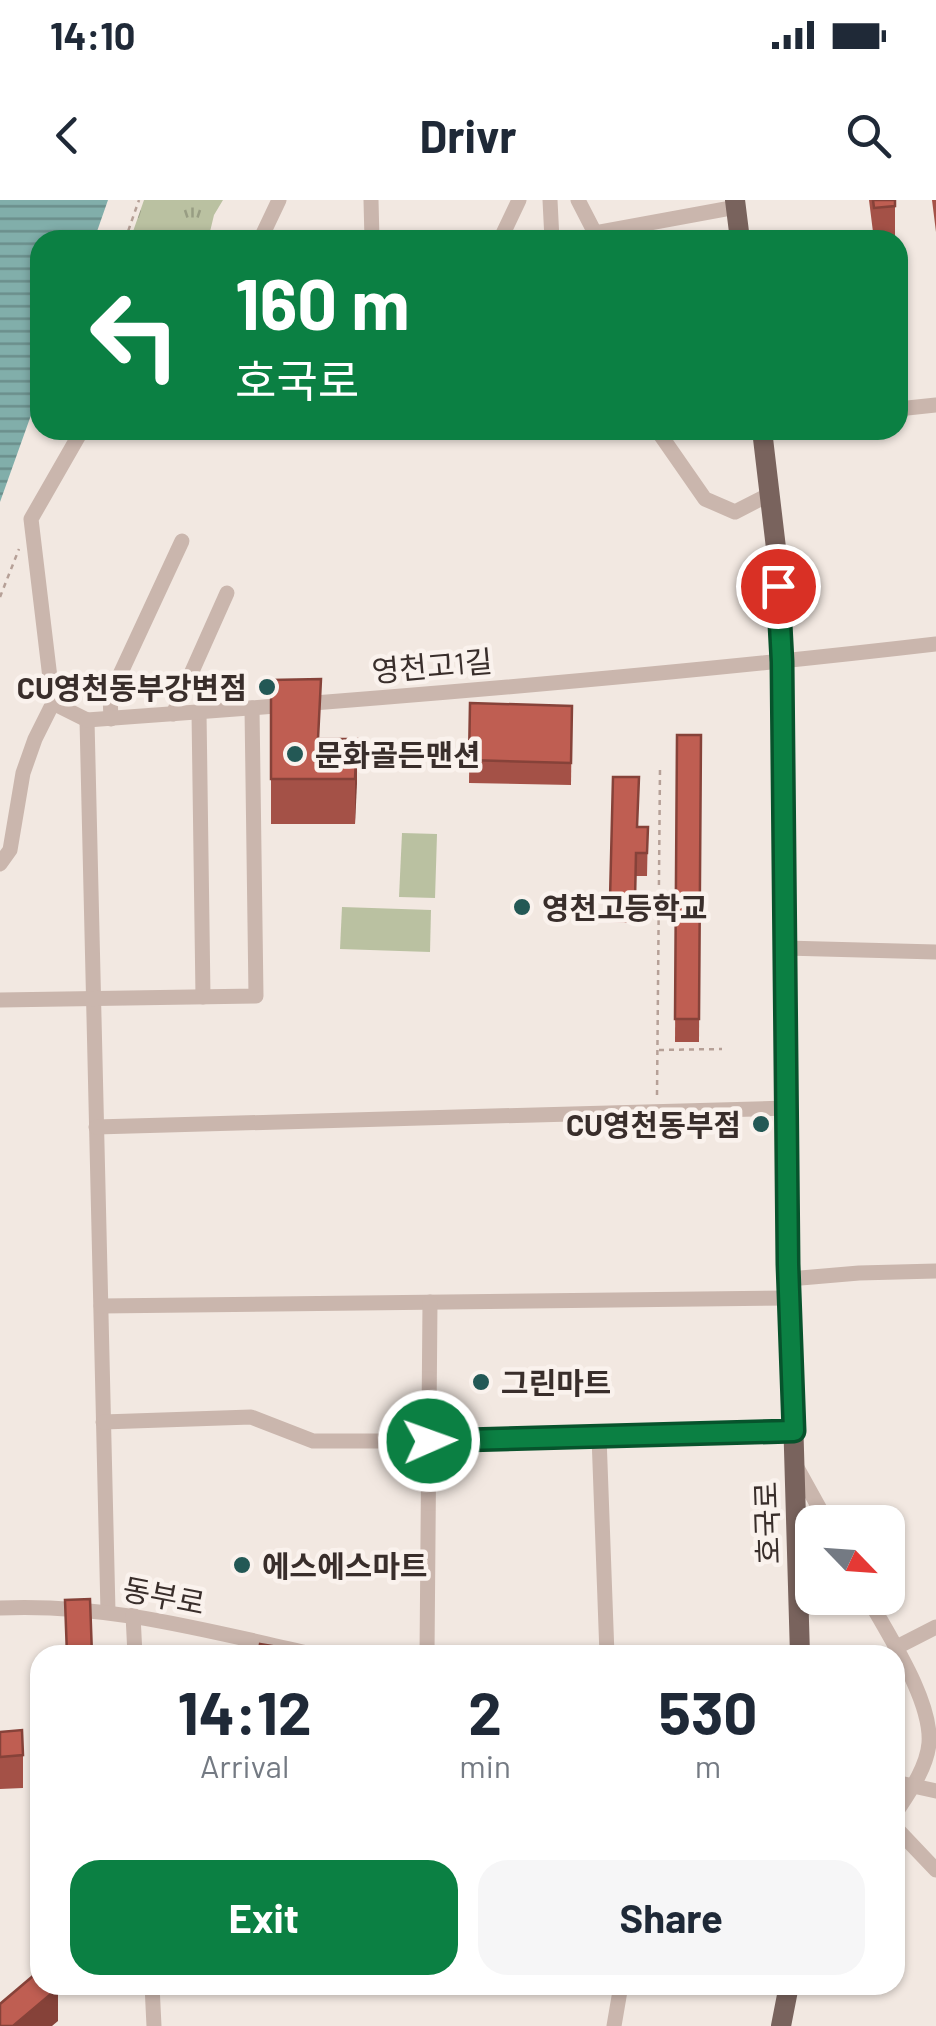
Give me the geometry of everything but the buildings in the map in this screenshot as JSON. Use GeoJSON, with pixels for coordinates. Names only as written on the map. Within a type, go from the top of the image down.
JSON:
{"type":"FeatureCollection","features":[{"type":"Feature","properties":{"kind":"main road"},"geometry":{"type":"LineString","coordinates":[[736,204],[739,230]]}},
{"type":"Feature","properties":{"kind":"main road","name":"호국로"},"geometry":{"type":"LineString","coordinates":[[763,440],[776,548],[782,662],[789,1288],[800,1645]]}},
{"type":"Feature","properties":{"kind":"main road"},"geometry":{"type":"LineString","coordinates":[[781,2026],[787,1995]]}},
{"type":"Feature","properties":{"kind":"street"},"geometry":{"type":"LineString","coordinates":[[265,230],[279,200]]}},
{"type":"Feature","properties":{"kind":"street"},"geometry":{"type":"LineString","coordinates":[[371,200],[372,230]]}},
{"type":"Feature","properties":{"kind":"street"},"geometry":{"type":"LineString","coordinates":[[505,230],[519,200]]}},
{"type":"Feature","properties":{"kind":"street"},"geometry":{"type":"LineString","coordinates":[[550,200],[552,230]]}},
{"type":"Feature","properties":{"kind":"street"},"geometry":{"type":"LineString","coordinates":[[578,200],[593,230]]}},
{"type":"Feature","properties":{"kind":"street"},"geometry":{"type":"LineString","coordinates":[[622,230],[736,204]]}},
{"type":"Feature","properties":{"kind":"street"},"geometry":{"type":"LineString","coordinates":[[908,409],[936,408]]}},
{"type":"Feature","properties":{"kind":"street"},"geometry":{"type":"LineString","coordinates":[[0,864],[10,850],[23,773],[53,703],[31,519],[76,440]]}},
{"type":"Feature","properties":{"kind":"street"},"geometry":{"type":"LineString","coordinates":[[664,440],[705,499],[735,512],[770,494]]}},
{"type":"Feature","properties":{"kind":"street"},"geometry":{"type":"LineString","coordinates":[[112,718],[110,696],[182,541]]}},
{"type":"Feature","properties":{"kind":"street"},"geometry":{"type":"LineString","coordinates":[[173,714],[227,593]]}},
{"type":"Feature","properties":{"kind":"street","name":"영천고1길"},"geometry":{"type":"LineString","coordinates":[[86,720],[782,662],[936,644]]}},
{"type":"Feature","properties":{"kind":"street"},"geometry":{"type":"LineString","coordinates":[[53,703],[86,720],[108,1612]]}},
{"type":"Feature","properties":{"kind":"street"},"geometry":{"type":"LineString","coordinates":[[0,1000],[256,996],[252,708]]}},
{"type":"Feature","properties":{"kind":"street"},"geometry":{"type":"LineString","coordinates":[[198,712],[203,997]]}},
{"type":"Feature","properties":{"kind":"street"},"geometry":{"type":"LineString","coordinates":[[785,948],[936,952]]}},
{"type":"Feature","properties":{"kind":"street"},"geometry":{"type":"LineString","coordinates":[[96,1128],[787,1108]]}},
{"type":"Feature","properties":{"kind":"street"},"geometry":{"type":"LineString","coordinates":[[101,1306],[430,1302],[789,1288],[860,1272],[936,1271]]}},
{"type":"Feature","properties":{"kind":"street"},"geometry":{"type":"LineString","coordinates":[[427,1645],[430,1302]]}},
{"type":"Feature","properties":{"kind":"street"},"geometry":{"type":"LineString","coordinates":[[104,1422],[251,1417],[313,1441],[794,1431]]}},
{"type":"Feature","properties":{"kind":"street"},"geometry":{"type":"LineString","coordinates":[[599,1436],[607,1645]]}},
{"type":"Feature","properties":{"kind":"street"},"geometry":{"type":"LineString","coordinates":[[794,1462],[818,1505]]}},
{"type":"Feature","properties":{"kind":"street","name":"동부로"},"geometry":{"type":"LineString","coordinates":[[0,1608],[42,1606],[133,1615],[271,1645]]}},
{"type":"Feature","properties":{"kind":"street"},"geometry":{"type":"LineString","coordinates":[[133,1615],[134,1645]]}},
{"type":"Feature","properties":{"kind":"street"},"geometry":{"type":"LineString","coordinates":[[877,1615],[893,1645]]}},
{"type":"Feature","properties":{"kind":"street"},"geometry":{"type":"LineString","coordinates":[[901,1645],[936,1627]]}},
{"type":"Feature","properties":{"kind":"street"},"geometry":{"type":"LineString","coordinates":[[905,1667],[920,1695],[929,1744],[905,1796]]}},
{"type":"Feature","properties":{"kind":"street"},"geometry":{"type":"LineString","coordinates":[[905,1784],[936,1791]]}},
{"type":"Feature","properties":{"kind":"street"},"geometry":{"type":"LineString","coordinates":[[905,1837],[936,1870]]}},
{"type":"Feature","properties":{"kind":"street"},"geometry":{"type":"LineString","coordinates":[[152,1995],[154,2026]]}},
{"type":"Feature","properties":{"kind":"street"},"geometry":{"type":"LineString","coordinates":[[614,2026],[619,1995]]}},
{"type":"Feature","properties":{"kind":"path"},"geometry":{"type":"LineString","coordinates":[[128,230],[139,200]]}},
{"type":"Feature","properties":{"kind":"path"},"geometry":{"type":"LineString","coordinates":[[0,598],[18,550]]}},
{"type":"Feature","properties":{"kind":"path"},"geometry":{"type":"LineString","coordinates":[[657,1111],[660,768]]}},
{"type":"Feature","properties":{"kind":"path"},"geometry":{"type":"LineString","coordinates":[[658,1050],[722,1049]]}},
{"type":"Feature","properties":{"kind":"green space"},"geometry":{"type":"Polygon","coordinates":[[[144,200],[223,200],[210,230],[134,230],[144,200]]]}},
{"type":"Feature","properties":{"kind":"green space"},"geometry":{"type":"Polygon","coordinates":[[[402,833],[437,834],[435,898],[399,897],[402,833]]]}},
{"type":"Feature","properties":{"kind":"green space"},"geometry":{"type":"Polygon","coordinates":[[[342,907],[431,910],[430,952],[340,949],[342,907]]]}},
{"type":"Feature","properties":{"kind":"water"},"geometry":{"type":"Polygon","coordinates":[[[0,200],[108,200],[98,230],[30,230],[30,418],[0,502],[0,200]]]}},
{"type":"Feature","properties":{"kind":"place","name":"CU영천동부강변점"},"geometry":{"type":"Point","coordinates":[267,687]}},
{"type":"Feature","properties":{"kind":"place","name":"문화골든맨션"},"geometry":{"type":"Point","coordinates":[295,754]}},
{"type":"Feature","properties":{"kind":"place","name":"영천고등학교"},"geometry":{"type":"Point","coordinates":[522,907]}},
{"type":"Feature","properties":{"kind":"place","name":"CU영천동부점"},"geometry":{"type":"Point","coordinates":[761,1124]}},
{"type":"Feature","properties":{"kind":"place","name":"그린마트"},"geometry":{"type":"Point","coordinates":[481,1382]}},
{"type":"Feature","properties":{"kind":"place","name":"에스에스마트"},"geometry":{"type":"Point","coordinates":[242,1565]}},
{"type":"Feature","properties":{"kind":"route"},"geometry":{"type":"LineString","coordinates":[[429,1441],[794,1431],[778,586]]}}]}
